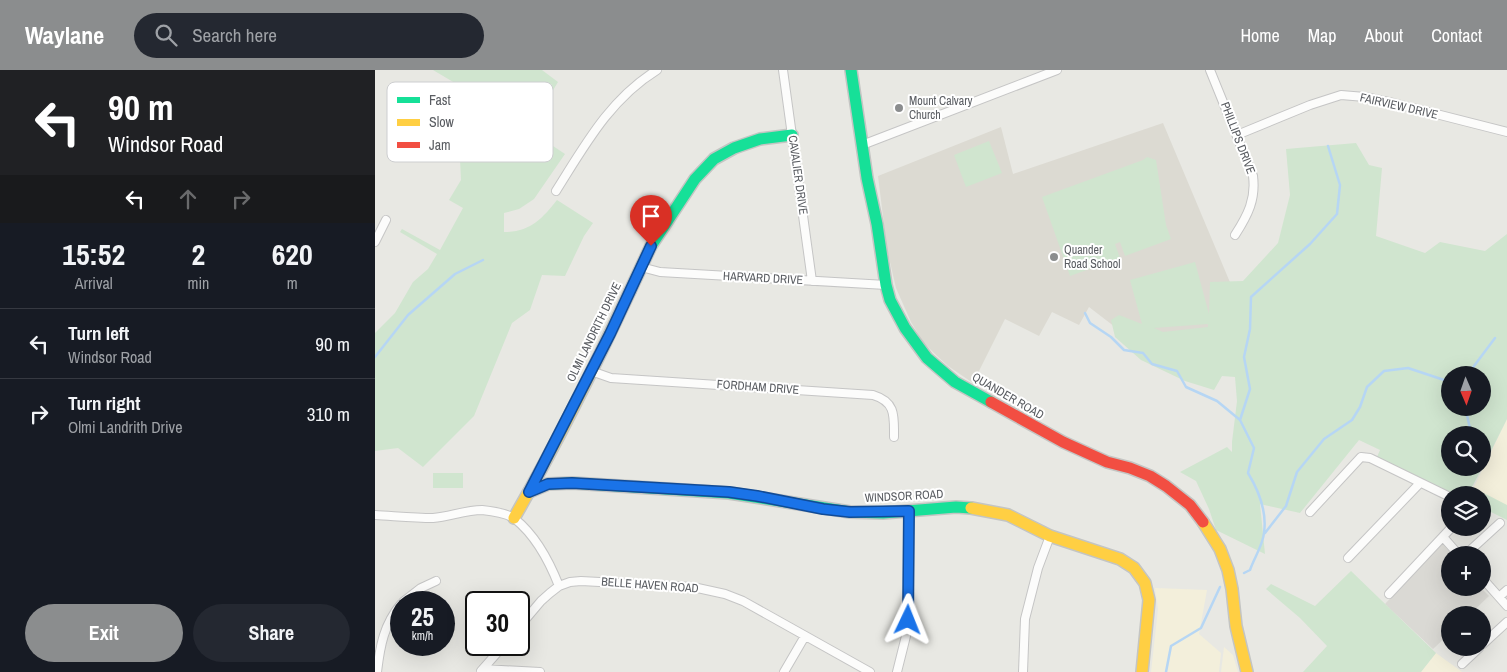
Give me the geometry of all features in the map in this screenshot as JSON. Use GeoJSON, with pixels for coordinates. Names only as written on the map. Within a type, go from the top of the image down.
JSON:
{"type":"FeatureCollection","features":[{"type":"Feature","properties":{"kind":"street"},"geometry":{"type":"LineString","coordinates":[[556,191],[610,109],[630,89],[657,70]]}},
{"type":"Feature","properties":{"kind":"street","name":"CAVALIER DRIVE"},"geometry":{"type":"LineString","coordinates":[[783,70],[812,281]]}},
{"type":"Feature","properties":{"kind":"street","name":"QUANDER ROAD"},"geometry":{"type":"LineString","coordinates":[[851,70],[867,178],[877,224],[886,285],[895,311],[914,342],[927,358],[955,382],[1063,442],[1107,462],[1130,468],[1149,476],[1176,493],[1197,513],[1211,533],[1228,570],[1236,626],[1247,672]]}},
{"type":"Feature","properties":{"kind":"street"},"geometry":{"type":"LineString","coordinates":[[862,145],[1057,70]]}},
{"type":"Feature","properties":{"kind":"street","name":"PHILLIPS DRIVE"},"geometry":{"type":"LineString","coordinates":[[1210,70],[1253,176],[1253,199],[1248,214],[1235,235]]}},
{"type":"Feature","properties":{"kind":"street","name":"FAIRVIEW DRIVE"},"geometry":{"type":"LineString","coordinates":[[1237,135],[1341,95],[1365,97],[1507,132]]}},
{"type":"Feature","properties":{"kind":"street","name":"OLMI LANDRITH DRIVE"},"geometry":{"type":"LineString","coordinates":[[514,518],[591,371],[651,246],[695,179],[708,164],[726,152],[744,144],[792,135]]}},
{"type":"Feature","properties":{"kind":"street"},"geometry":{"type":"LineString","coordinates":[[375,242],[386,220]]}},
{"type":"Feature","properties":{"kind":"street","name":"HARVARD DRIVE"},"geometry":{"type":"LineString","coordinates":[[641,267],[660,272],[886,285]]}},
{"type":"Feature","properties":{"kind":"street","name":"FORDHAM DRIVE"},"geometry":{"type":"LineString","coordinates":[[591,371],[611,378],[873,395],[885,400],[892,410],[894,437]]}},
{"type":"Feature","properties":{"kind":"street"},"geometry":{"type":"LineString","coordinates":[[1310,512],[1361,457],[1369,458],[1441,493]]}},
{"type":"Feature","properties":{"kind":"street"},"geometry":{"type":"LineString","coordinates":[[1348,558],[1420,482]]}},
{"type":"Feature","properties":{"kind":"street","name":"WINDSOR ROAD"},"geometry":{"type":"LineString","coordinates":[[529,492],[548,484],[572,483],[729,492],[850,512],[909,511],[956,507],[982,509],[1007,515],[1074,546],[1120,559],[1134,568],[1145,583],[1149,600],[1142,672]]}},
{"type":"Feature","properties":{"kind":"street"},"geometry":{"type":"LineString","coordinates":[[375,514],[432,518],[481,510],[514,518],[542,552],[553,570],[559,586]]}},
{"type":"Feature","properties":{"kind":"street"},"geometry":{"type":"LineString","coordinates":[[897,672],[908,620],[909,511]]}},
{"type":"Feature","properties":{"kind":"street"},"geometry":{"type":"LineString","coordinates":[[1475,546],[1500,524]]}},
{"type":"Feature","properties":{"kind":"street"},"geometry":{"type":"LineString","coordinates":[[1023,672],[1027,611],[1038,568],[1050,536]]}},
{"type":"Feature","properties":{"kind":"street"},"geometry":{"type":"LineString","coordinates":[[1389,594],[1443,537],[1451,546]]}},
{"type":"Feature","properties":{"kind":"street"},"geometry":{"type":"LineString","coordinates":[[417,591],[436,581]]}},
{"type":"Feature","properties":{"kind":"street","name":"BELLE HAVEN ROAD"},"geometry":{"type":"LineString","coordinates":[[530,614],[541,601],[559,586],[570,582],[581,581],[706,589],[725,594],[743,602],[870,672]]}},
{"type":"Feature","properties":{"kind":"street"},"geometry":{"type":"LineString","coordinates":[[1491,588],[1507,606]]}},
{"type":"Feature","properties":{"kind":"street"},"geometry":{"type":"LineString","coordinates":[[1499,598],[1507,590]]}},
{"type":"Feature","properties":{"kind":"street"},"geometry":{"type":"LineString","coordinates":[[377,672],[381,640],[390,620]]}},
{"type":"Feature","properties":{"kind":"street"},"geometry":{"type":"LineString","coordinates":[[1491,637],[1507,622]]}},
{"type":"Feature","properties":{"kind":"street"},"geometry":{"type":"LineString","coordinates":[[784,672],[805,636]]}},
{"type":"Feature","properties":{"kind":"street"},"geometry":{"type":"LineString","coordinates":[[481,671],[494,656]]}},
{"type":"Feature","properties":{"kind":"street"},"geometry":{"type":"LineString","coordinates":[[1462,664],[1470,656]]}},
{"type":"Feature","properties":{"kind":"street"},"geometry":{"type":"LineString","coordinates":[[481,671],[540,672]]}},
{"type":"Feature","properties":{"kind":"shaded area","name":"Quander Road School"},"geometry":{"type":"Polygon","coordinates":[[[1163,123],[1245,318],[1171,370],[1089,307],[1079,325],[1052,312],[1039,336],[1005,319],[973,383],[948,366],[923,342],[911,322],[896,288],[887,249],[878,176],[1001,127],[1013,174],[1163,123]]]}},
{"type":"Feature","properties":{"kind":"shaded area"},"geometry":{"type":"Polygon","coordinates":[[[1507,419],[1507,517],[1491,502],[1491,486],[1474,486],[1479,476],[1491,476],[1491,452],[1507,419]]]}},
{"type":"Feature","properties":{"kind":"shaded area"},"geometry":{"type":"Polygon","coordinates":[[[1442,543],[1444,546],[1441,546],[1441,596],[1489,596],[1478,606],[1441,606],[1441,641],[1433,649],[1385,604],[1442,543]]]}},
{"type":"Feature","properties":{"kind":"shaded area"},"geometry":{"type":"Polygon","coordinates":[[[1155,588],[1207,590],[1199,634],[1221,653],[1219,672],[1151,672],[1158,609],[1155,588]]]}},
{"type":"Feature","properties":{"kind":"shaded area"},"geometry":{"type":"Polygon","coordinates":[[[1224,647],[1233,655],[1238,672],[1221,672],[1224,647]]]}},
{"type":"Feature","properties":{"kind":"shaded area"},"geometry":{"type":"Polygon","coordinates":[[[1436,653],[1462,672],[1421,672],[1436,653]]]}},
{"type":"Feature","properties":{"kind":"green space"},"geometry":{"type":"Polygon","coordinates":[[[433,70],[542,70],[558,82],[553,90],[553,82],[453,82],[433,70]]]}},
{"type":"Feature","properties":{"kind":"green space"},"geometry":{"type":"Polygon","coordinates":[[[989,141],[1002,173],[966,187],[954,155],[989,141]]]}},
{"type":"Feature","properties":{"kind":"green space"},"geometry":{"type":"Polygon","coordinates":[[[1356,143],[1369,165],[1382,168],[1376,236],[1425,253],[1440,242],[1485,251],[1507,234],[1507,419],[1491,451],[1491,426],[1441,426],[1441,476],[1478,476],[1473,486],[1441,486],[1441,488],[1377,457],[1380,450],[1359,440],[1300,513],[1260,504],[1265,554],[1216,530],[1196,481],[1180,472],[1227,447],[1232,452],[1237,401],[1235,377],[1222,376],[1214,390],[1185,381],[1141,360],[1115,337],[1111,320],[1119,315],[1142,324],[1130,280],[1195,262],[1209,314],[1210,282],[1243,281],[1278,243],[1290,195],[1286,149],[1356,143]],[[1208,324],[1154,328],[1163,332],[1208,327],[1208,324]]]}},
{"type":"Feature","properties":{"kind":"green space"},"geometry":{"type":"Polygon","coordinates":[[[553,146],[565,154],[534,199],[519,209],[504,213],[504,232],[521,230],[535,223],[557,200],[593,223],[584,236],[565,276],[542,275],[530,310],[512,323],[474,416],[423,467],[398,448],[375,451],[375,333],[395,313],[413,282],[428,269],[437,254],[400,232],[402,229],[440,250],[463,208],[449,200],[461,180],[460,162],[553,162],[553,146]]]}},
{"type":"Feature","properties":{"kind":"green space"},"geometry":{"type":"Polygon","coordinates":[[[1147,157],[1156,160],[1166,225],[1171,239],[1125,256],[1120,242],[1115,244],[1120,258],[1070,276],[1042,197],[1147,157]]]}},
{"type":"Feature","properties":{"kind":"green space"},"geometry":{"type":"Polygon","coordinates":[[[433,473],[463,473],[463,488],[433,488],[433,473]]]}},
{"type":"Feature","properties":{"kind":"green space"},"geometry":{"type":"Polygon","coordinates":[[[1491,497],[1507,505],[1507,520],[1491,512],[1491,497]]]}},
{"type":"Feature","properties":{"kind":"green space"},"geometry":{"type":"Polygon","coordinates":[[[1351,571],[1436,653],[1421,672],[1303,672],[1327,646],[1300,618],[1266,589],[1271,584],[1315,606],[1351,571]]]}},
{"type":"Feature","properties":{"kind":"waterway"},"geometry":{"type":"LineString","coordinates":[[1244,573],[1250,570],[1260,547],[1265,525],[1261,502],[1256,487],[1248,473],[1254,448],[1240,420],[1250,389],[1244,357],[1250,329],[1251,297],[1310,244],[1337,214],[1340,185],[1328,146]]}},
{"type":"Feature","properties":{"kind":"waterway"},"geometry":{"type":"LineString","coordinates":[[375,357],[408,315],[455,274],[483,260]]}},
{"type":"Feature","properties":{"kind":"waterway"},"geometry":{"type":"LineString","coordinates":[[1085,313],[1090,323],[1111,337],[1124,350],[1143,353],[1152,364],[1177,371],[1186,387],[1217,401],[1240,420]]}},
{"type":"Feature","properties":{"kind":"waterway"},"geometry":{"type":"LineString","coordinates":[[1474,366],[1495,338]]}},
{"type":"Feature","properties":{"kind":"waterway"},"geometry":{"type":"LineString","coordinates":[[1265,533],[1286,506],[1297,472],[1324,439],[1352,420],[1360,407],[1367,387],[1384,371],[1408,368],[1441,379]]}},
{"type":"Feature","properties":{"kind":"waterway"},"geometry":{"type":"LineString","coordinates":[[1467,416],[1469,426]]}},
{"type":"Feature","properties":{"kind":"waterway"},"geometry":{"type":"LineString","coordinates":[[1166,672],[1171,646],[1201,628],[1220,587]]}},
{"type":"Feature","properties":{"kind":"traffic: fast"},"geometry":{"type":"LineString","coordinates":[[851,70],[867,178],[890,300],[905,328],[927,358],[955,382],[991,402]]}},
{"type":"Feature","properties":{"kind":"traffic: fast"},"geometry":{"type":"LineString","coordinates":[[630,291],[651,246],[695,179],[714,159],[734,148],[760,139],[792,135]]}},
{"type":"Feature","properties":{"kind":"traffic: fast"},"geometry":{"type":"LineString","coordinates":[[529,492],[548,484],[572,483],[729,493],[850,512],[883,513],[956,507],[971,508]]}},
{"type":"Feature","properties":{"kind":"traffic: slow"},"geometry":{"type":"LineString","coordinates":[[514,518],[545,463],[630,291]]}},
{"type":"Feature","properties":{"kind":"traffic: slow"},"geometry":{"type":"LineString","coordinates":[[971,508],[1008,515],[1050,536],[1120,559],[1134,568],[1145,583],[1149,600],[1142,672]]}},
{"type":"Feature","properties":{"kind":"traffic: slow"},"geometry":{"type":"LineString","coordinates":[[1203,522],[1220,549],[1228,570],[1236,626],[1247,672]]}},
{"type":"Feature","properties":{"kind":"traffic: jam"},"geometry":{"type":"LineString","coordinates":[[991,402],[1063,442],[1107,462],[1150,476],[1190,505],[1203,522]]}},
{"type":"Feature","properties":{"kind":"place","name":"Mount Calvary Church"},"geometry":{"type":"Point","coordinates":[899,108]}},
{"type":"Feature","properties":{"kind":"place","name":"Quander Road School"},"geometry":{"type":"Point","coordinates":[1054,257]}},
{"type":"Feature","properties":{"kind":"route"},"geometry":{"type":"LineString","coordinates":[[651,246],[610,334],[529,492],[548,484],[572,483],[729,492],[850,512],[883,513],[909,511],[908,620]]}}]}
